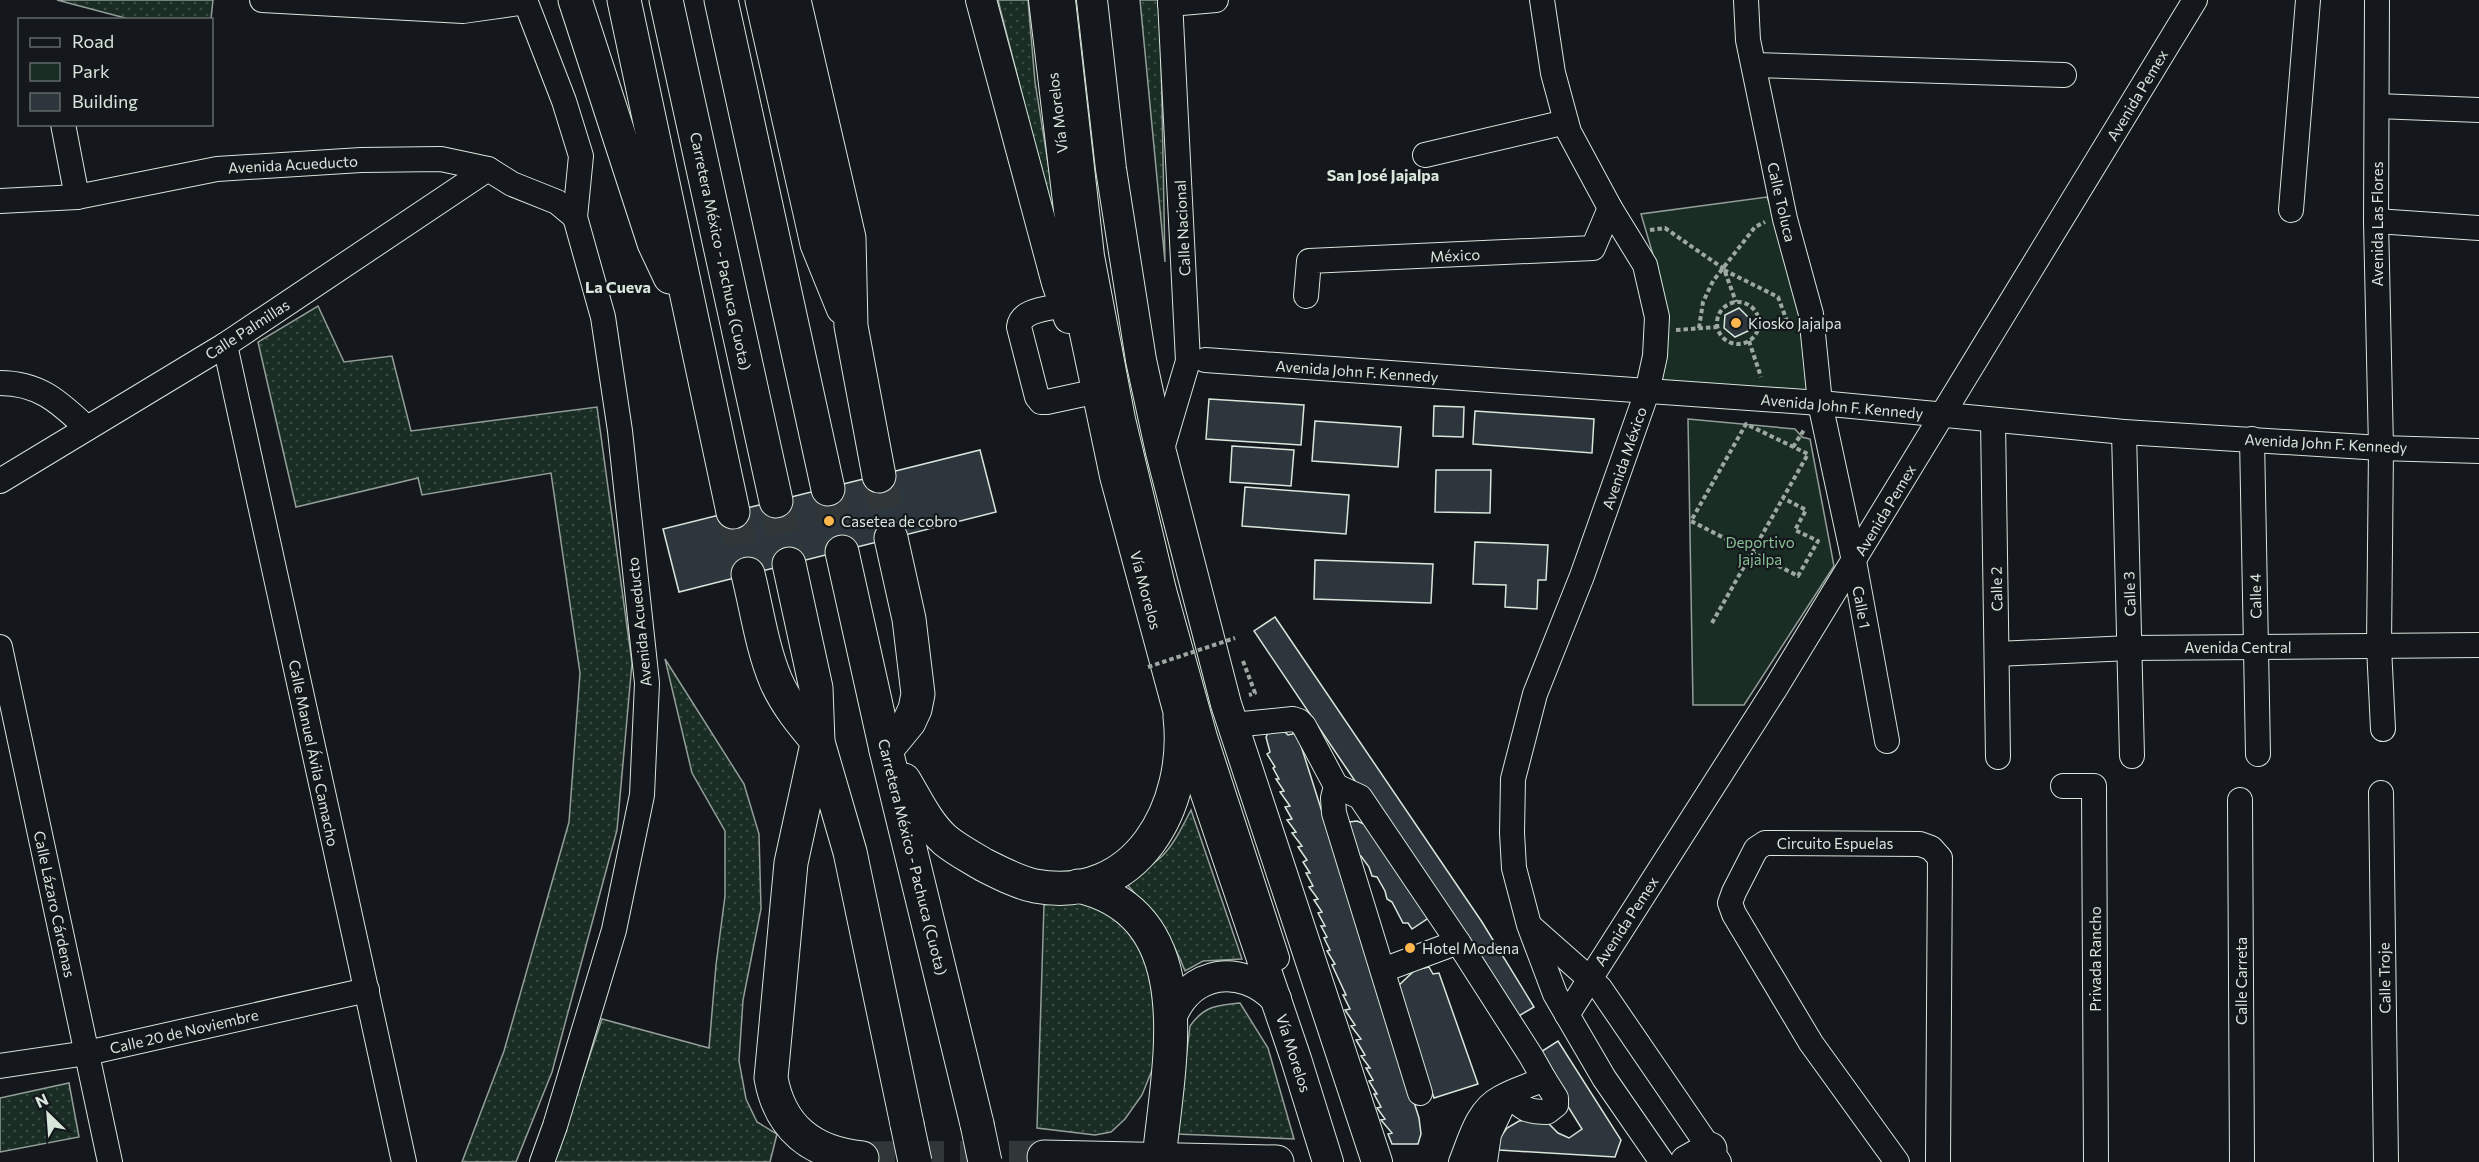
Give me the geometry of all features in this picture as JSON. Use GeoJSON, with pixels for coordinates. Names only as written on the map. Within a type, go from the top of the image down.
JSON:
{"type":"FeatureCollection","features":[{"type":"Feature","properties":{"kind":"highway"},"geometry":{"type":"LineString","coordinates":[[575,0],[654,243],[675,286],[691,308]]}},
{"type":"Feature","properties":{"kind":"highway"},"geometry":{"type":"LineString","coordinates":[[624,0],[733,512]]}},
{"type":"Feature","properties":{"kind":"highway","name":"Carretera México - Pachuca (Cuota)"},"geometry":{"type":"LineString","coordinates":[[666,0],[776,501]]}},
{"type":"Feature","properties":{"kind":"highway"},"geometry":{"type":"LineString","coordinates":[[721,0],[828,489]]}},
{"type":"Feature","properties":{"kind":"highway"},"geometry":{"type":"LineString","coordinates":[[762,0],[817,244],[851,326]]}},
{"type":"Feature","properties":{"kind":"highway"},"geometry":{"type":"LineString","coordinates":[[794,0],[849,238],[851,326],[879,476]]}},
{"type":"Feature","properties":{"kind":"highway"},"geometry":{"type":"LineString","coordinates":[[891,538],[909,619],[918,694],[909,722],[886,750],[929,822],[945,840],[970,857],[1015,880],[1034,886],[1053,888],[1078,886],[1120,870],[1135,858],[1158,829],[1166,813],[1178,779],[1182,738],[1180,717]]}},
{"type":"Feature","properties":{"kind":"highway","name":"Carretera México - Pachuca (Cuota)"},"geometry":{"type":"LineString","coordinates":[[842,552],[886,750],[985,1162]]}},
{"type":"Feature","properties":{"kind":"highway"},"geometry":{"type":"LineString","coordinates":[[789,564],[816,688],[818,742],[850,852],[915,1162]]}},
{"type":"Feature","properties":{"kind":"highway"},"geometry":{"type":"LineString","coordinates":[[748,574],[769,661],[777,682],[787,702],[818,742]]}},
{"type":"Feature","properties":{"kind":"highway"},"geometry":{"type":"LineString","coordinates":[[818,742],[791,863],[771,1078],[778,1108],[806,1148],[862,1158]]}},
{"type":"Feature","properties":{"kind":"highway"},"geometry":{"type":"LineString","coordinates":[[1078,886],[1107,895],[1141,922],[1151,936],[1165,967],[1171,1018],[1160,1159]]}},
{"type":"Feature","properties":{"kind":"highway"},"geometry":{"type":"LineString","coordinates":[[1044,1156],[1103,1160],[1277,1162]]}},
{"type":"Feature","properties":{"kind":"main road"},"geometry":{"type":"LineString","coordinates":[[981,0],[1064,305],[1095,380]]}},
{"type":"Feature","properties":{"kind":"main road","name":"Vía Morelos"},"geometry":{"type":"LineString","coordinates":[[1044,0],[1082,319],[1115,477],[1180,717],[1276,999],[1333,1102],[1377,1162]]}},
{"type":"Feature","properties":{"kind":"main road","name":"Vía Morelos"},"geometry":{"type":"LineString","coordinates":[[1092,0],[1111,169],[1140,360],[1161,452],[1333,1102],[1328,1162]]}},
{"type":"Feature","properties":{"kind":"main road"},"geometry":{"type":"LineString","coordinates":[[1171,1018],[1181,998],[1189,990],[1209,979],[1221,976],[1246,978],[1258,983],[1276,999]]}},
{"type":"Feature","properties":{"kind":"street"},"geometry":{"type":"LineString","coordinates":[[262,0],[464,12],[526,1]]}},
{"type":"Feature","properties":{"kind":"street"},"geometry":{"type":"LineString","coordinates":[[1063,0],[1092,256],[1123,419],[1164,590],[1206,737],[1333,1102],[1362,1162]]}},
{"type":"Feature","properties":{"kind":"street"},"geometry":{"type":"LineString","coordinates":[[1079,0],[1098,175],[1131,375],[1169,538],[1214,714],[1333,1102],[1342,1162]]}},
{"type":"Feature","properties":{"kind":"street"},"geometry":{"type":"LineString","coordinates":[[1170,2],[1216,0]]}},
{"type":"Feature","properties":{"kind":"street","name":"Avenida México"},"geometry":{"type":"LineString","coordinates":[[1542,0],[1553,73],[1569,132],[1610,208],[1645,265],[1658,317],[1655,356],[1647,392],[1582,576],[1535,694],[1514,779],[1512,833],[1514,868],[1529,925],[1555,994],[1604,1078],[1662,1162]]}},
{"type":"Feature","properties":{"kind":"street","name":"Calle Toluca"},"geometry":{"type":"LineString","coordinates":[[1746,0],[1748,40],[1785,219],[1812,319],[1820,403]]}},
{"type":"Feature","properties":{"kind":"street","name":"Avenida Pemex"},"geometry":{"type":"LineString","coordinates":[[1567,1015],[1775,689],[2195,0]]}},
{"type":"Feature","properties":{"kind":"street"},"geometry":{"type":"LineString","coordinates":[[2291,210],[2308,0]]}},
{"type":"Feature","properties":{"kind":"street","name":"Avenida Las Flores"},"geometry":{"type":"LineString","coordinates":[[2377,0],[2379,646],[2383,729]]}},
{"type":"Feature","properties":{"kind":"street","name":"Avenida Acueducto"},"geometry":{"type":"LineString","coordinates":[[526,1],[564,101],[580,156],[575,217],[603,317],[620,431],[647,683],[642,795],[614,930],[542,1162]]}},
{"type":"Feature","properties":{"kind":"street","name":"Calle Nacional"},"geometry":{"type":"LineString","coordinates":[[1161,452],[1188,361],[1170,2]]}},
{"type":"Feature","properties":{"kind":"street"},"geometry":{"type":"LineString","coordinates":[[1754,65],[2064,75]]}},
{"type":"Feature","properties":{"kind":"street"},"geometry":{"type":"LineString","coordinates":[[2377,106],[2479,110]]}},
{"type":"Feature","properties":{"kind":"street"},"geometry":{"type":"LineString","coordinates":[[1425,155],[1566,122]]}},
{"type":"Feature","properties":{"kind":"street"},"geometry":{"type":"LineString","coordinates":[[63,126],[77,197]]}},
{"type":"Feature","properties":{"kind":"street","name":"Avenida Acueducto"},"geometry":{"type":"LineString","coordinates":[[0,201],[77,197],[217,169],[361,160],[441,159],[488,169],[512,184],[557,202],[575,217]]}},
{"type":"Feature","properties":{"kind":"street","name":"Calle Palmillas"},"geometry":{"type":"LineString","coordinates":[[0,481],[225,345],[488,169]]}},
{"type":"Feature","properties":{"kind":"street","name":"México"},"geometry":{"type":"LineString","coordinates":[[1306,296],[1309,261],[1593,248],[1610,208]]}},
{"type":"Feature","properties":{"kind":"street"},"geometry":{"type":"LineString","coordinates":[[2376,221],[2479,228]]}},
{"type":"Feature","properties":{"kind":"street"},"geometry":{"type":"LineString","coordinates":[[1064,305],[1025,314],[1020,319],[1019,327],[1037,398],[1041,402],[1047,402],[1095,380]]}},
{"type":"Feature","properties":{"kind":"street","name":"Calle Manuel Ávila Camacho"},"geometry":{"type":"LineString","coordinates":[[225,345],[405,1162]]}},
{"type":"Feature","properties":{"kind":"street","name":"Avenida John F. Kennedy"},"geometry":{"type":"LineString","coordinates":[[1205,360],[1820,403],[2124,432],[2380,448],[2479,451]]}},
{"type":"Feature","properties":{"kind":"street"},"geometry":{"type":"LineString","coordinates":[[0,383],[30,387],[54,398],[87,428]]}},
{"type":"Feature","properties":{"kind":"street","name":"Calle 1"},"geometry":{"type":"LineString","coordinates":[[1820,403],[1854,561],[1887,741]]}},
{"type":"Feature","properties":{"kind":"street","name":"Calle 2"},"geometry":{"type":"LineString","coordinates":[[1993,420],[1998,757]]}},
{"type":"Feature","properties":{"kind":"street","name":"Calle 3"},"geometry":{"type":"LineString","coordinates":[[2124,432],[2132,756]]}},
{"type":"Feature","properties":{"kind":"street","name":"Calle 4"},"geometry":{"type":"LineString","coordinates":[[2252,439],[2258,754]]}},
{"type":"Feature","properties":{"kind":"street","name":"Avenida Central"},"geometry":{"type":"LineString","coordinates":[[1997,654],[2130,648],[2479,645]]}},
{"type":"Feature","properties":{"kind":"street","name":"Calle Lázaro Cárdenas"},"geometry":{"type":"LineString","coordinates":[[0,647],[110,1162]]}},
{"type":"Feature","properties":{"kind":"street"},"geometry":{"type":"LineString","coordinates":[[1233,725],[1293,719],[1299,721],[1304,726],[1336,786],[1360,797],[1532,1056],[1557,1098],[1556,1105],[1547,1112],[1526,1111],[1510,1094]]}},
{"type":"Feature","properties":{"kind":"street"},"geometry":{"type":"LineString","coordinates":[[1336,786],[1333,798],[1334,813],[1420,1093]]}},
{"type":"Feature","properties":{"kind":"street","name":"Privada Rancho"},"geometry":{"type":"LineString","coordinates":[[2063,786],[2094,786],[2096,1162]]}},
{"type":"Feature","properties":{"kind":"street","name":"Calle Troje"},"geometry":{"type":"LineString","coordinates":[[2381,793],[2386,1162]]}},
{"type":"Feature","properties":{"kind":"street","name":"Calle Carreta"},"geometry":{"type":"LineString","coordinates":[[2240,800],[2242,1162]]}},
{"type":"Feature","properties":{"kind":"street","name":"Circuito Espuelas"},"geometry":{"type":"LineString","coordinates":[[1897,1162],[1811,1042],[1734,914],[1730,903],[1734,892],[1756,849],[1765,843],[1920,844],[1931,848],[1940,858],[1938,1162]]}},
{"type":"Feature","properties":{"kind":"street"},"geometry":{"type":"LineString","coordinates":[[1529,925],[1600,988],[1705,1158]]}},
{"type":"Feature","properties":{"kind":"street"},"geometry":{"type":"LineString","coordinates":[[1383,970],[1458,942]]}},
{"type":"Feature","properties":{"kind":"street","name":"Calle 20 de Noviembre"},"geometry":{"type":"LineString","coordinates":[[0,1066],[87,1053],[367,990]]}},
{"type":"Feature","properties":{"kind":"street"},"geometry":{"type":"LineString","coordinates":[[1461,1162],[1481,1116],[1491,1104],[1510,1094]]}},
{"type":"Feature","properties":{"kind":"street"},"geometry":{"type":"LineString","coordinates":[[1485,1162],[1489,1134],[1494,1120],[1510,1094]]}},
{"type":"Feature","properties":{"kind":"path"},"geometry":{"type":"LineString","coordinates":[[1699,328],[1703,302],[1713,281],[1755,227],[1785,219]]}},
{"type":"Feature","properties":{"kind":"path"},"geometry":{"type":"LineString","coordinates":[[1625,233],[1665,228],[1724,269],[1778,297],[1787,321]]}},
{"type":"Feature","properties":{"kind":"path"},"geometry":{"type":"LineString","coordinates":[[1724,269],[1736,302]]}},
{"type":"Feature","properties":{"kind":"path"},"geometry":{"type":"LineString","coordinates":[[1736,302],[1754,310],[1758,323],[1757,330],[1749,340],[1743,343],[1729,342],[1719,333],[1717,327],[1719,313],[1736,302]]}},
{"type":"Feature","properties":{"kind":"path"},"geometry":{"type":"LineString","coordinates":[[1758,323],[1812,319]]}},
{"type":"Feature","properties":{"kind":"path"},"geometry":{"type":"LineString","coordinates":[[1657,331],[1717,327]]}},
{"type":"Feature","properties":{"kind":"path"},"geometry":{"type":"LineString","coordinates":[[1749,340],[1760,372],[1765,400]]}},
{"type":"Feature","properties":{"kind":"path"},"geometry":{"type":"LineString","coordinates":[[1712,623],[1752,554],[1783,498],[1808,454],[1746,424],[1691,521],[1752,554],[1798,576],[1818,541],[1795,530],[1806,510],[1783,498]]}},
{"type":"Feature","properties":{"kind":"path"},"geometry":{"type":"LineString","coordinates":[[1148,667],[1235,638],[1239,649]]}},
{"type":"Feature","properties":{"kind":"path"},"geometry":{"type":"LineString","coordinates":[[1243,660],[1255,693]]}},
{"type":"Feature","properties":{"kind":"green space"},"geometry":{"type":"Polygon","coordinates":[[[57,0],[213,0],[211,18],[125,18],[57,0]]]}},
{"type":"Feature","properties":{"kind":"green space"},"geometry":{"type":"Polygon","coordinates":[[[998,0],[1028,0],[1035,82],[1062,251],[998,0]]]}},
{"type":"Feature","properties":{"kind":"green space"},"geometry":{"type":"Polygon","coordinates":[[[1140,0],[1160,0],[1165,262],[1140,0]]]}},
{"type":"Feature","properties":{"kind":"green space"},"geometry":{"type":"Polygon","coordinates":[[[1767,197],[1785,246],[1810,366],[1806,394],[1659,385],[1656,265],[1641,214],[1767,197]]]}},
{"type":"Feature","properties":{"kind":"green space"},"geometry":{"type":"Polygon","coordinates":[[[318,306],[344,362],[392,356],[411,431],[597,407],[632,663],[617,830],[552,1072],[516,1162],[462,1162],[504,1051],[569,822],[580,673],[551,473],[422,495],[418,478],[296,507],[258,342],[318,306]]]}},
{"type":"Feature","properties":{"kind":"green space","name":"Deportivo Jajalpa"},"geometry":{"type":"Polygon","coordinates":[[[1688,419],[1795,429],[1802,437],[1810,439],[1834,566],[1744,705],[1693,705],[1688,419]]]}},
{"type":"Feature","properties":{"kind":"green space"},"geometry":{"type":"Polygon","coordinates":[[[665,659],[744,784],[759,834],[761,909],[743,1000],[739,1061],[746,1099],[757,1122],[777,1134],[770,1162],[554,1162],[602,1019],[709,1048],[725,896],[725,831],[692,773],[665,659]]]}},
{"type":"Feature","properties":{"kind":"green space"},"geometry":{"type":"Polygon","coordinates":[[[1191,810],[1242,959],[1203,961],[1185,971],[1167,934],[1124,881],[1149,867],[1165,853],[1191,810]]]}},
{"type":"Feature","properties":{"kind":"green space"},"geometry":{"type":"Polygon","coordinates":[[[1088,900],[1127,927],[1148,960],[1159,1053],[1142,1095],[1125,1119],[1111,1132],[1095,1135],[1037,1128],[1044,905],[1088,900]]]}},
{"type":"Feature","properties":{"kind":"green space"},"geometry":{"type":"Polygon","coordinates":[[[1240,1003],[1268,1048],[1294,1139],[1177,1134],[1190,1026],[1206,1010],[1240,1003]]]}},
{"type":"Feature","properties":{"kind":"green space"},"geometry":{"type":"Polygon","coordinates":[[[69,1083],[79,1137],[0,1152],[0,1098],[69,1083]]]}},
{"type":"Feature","properties":{"kind":"building"},"geometry":{"type":"Polygon","coordinates":[[[1739,308],[1749,318],[1748,331],[1735,337],[1724,328],[1725,315],[1739,308]]]}},
{"type":"Feature","properties":{"kind":"building"},"geometry":{"type":"Polygon","coordinates":[[[1209,399],[1304,405],[1301,445],[1206,439],[1209,399]]]}},
{"type":"Feature","properties":{"kind":"building"},"geometry":{"type":"Polygon","coordinates":[[[1434,406],[1464,407],[1463,437],[1433,436],[1434,406]]]}},
{"type":"Feature","properties":{"kind":"building"},"geometry":{"type":"Polygon","coordinates":[[[1475,411],[1594,419],[1592,453],[1473,444],[1475,411]]]}},
{"type":"Feature","properties":{"kind":"building"},"geometry":{"type":"Polygon","coordinates":[[[1315,421],[1401,427],[1398,467],[1312,461],[1315,421]]]}},
{"type":"Feature","properties":{"kind":"building"},"geometry":{"type":"Polygon","coordinates":[[[1232,446],[1294,450],[1291,486],[1230,482],[1232,446]]]}},
{"type":"Feature","properties":{"kind":"building","name":"Casetea de cobro"},"geometry":{"type":"Polygon","coordinates":[[[980,450],[996,512],[679,592],[663,529],[980,450]]]}},
{"type":"Feature","properties":{"kind":"building"},"geometry":{"type":"Polygon","coordinates":[[[1436,470],[1491,470],[1490,513],[1435,512],[1436,470]]]}},
{"type":"Feature","properties":{"kind":"building"},"geometry":{"type":"Polygon","coordinates":[[[1245,487],[1349,495],[1346,534],[1242,526],[1245,487]]]}},
{"type":"Feature","properties":{"kind":"building"},"geometry":{"type":"Polygon","coordinates":[[[1475,542],[1548,545],[1546,580],[1538,580],[1537,609],[1505,607],[1506,585],[1473,584],[1475,542]]]}},
{"type":"Feature","properties":{"kind":"building"},"geometry":{"type":"Polygon","coordinates":[[[1315,560],[1433,564],[1431,603],[1314,599],[1315,560]]]}},
{"type":"Feature","properties":{"kind":"building"},"geometry":{"type":"Polygon","coordinates":[[[1275,617],[1482,922],[1534,1007],[1512,1020],[1460,937],[1254,631],[1275,617]]]}},
{"type":"Feature","properties":{"kind":"building"},"geometry":{"type":"Polygon","coordinates":[[[1283,730],[1288,735],[1297,733],[1419,1118],[1421,1134],[1418,1144],[1392,1144],[1388,1134],[1392,1133],[1381,1120],[1385,1119],[1377,1108],[1381,1107],[1374,1094],[1377,1094],[1369,1081],[1373,1080],[1366,1068],[1370,1068],[1361,1056],[1365,1055],[1356,1040],[1361,1039],[1351,1026],[1355,1025],[1345,1010],[1350,1009],[1332,965],[1335,964],[1327,951],[1330,950],[1324,938],[1327,937],[1321,926],[1325,926],[1318,913],[1322,912],[1314,900],[1318,899],[1309,887],[1313,886],[1306,873],[1310,873],[1303,862],[1307,860],[1298,847],[1302,846],[1292,833],[1296,832],[1287,820],[1292,819],[1285,807],[1290,806],[1280,792],[1284,791],[1276,779],[1279,779],[1273,768],[1275,767],[1267,754],[1270,752],[1266,737],[1269,731],[1283,730]]]}},
{"type":"Feature","properties":{"kind":"building"},"geometry":{"type":"Polygon","coordinates":[[[1357,821],[1364,824],[1433,915],[1412,929],[1408,923],[1403,923],[1392,902],[1387,899],[1377,877],[1372,876],[1361,856],[1356,854],[1349,822],[1357,821]]]}},
{"type":"Feature","properties":{"kind":"building"},"geometry":{"type":"Polygon","coordinates":[[[1429,967],[1433,974],[1439,973],[1478,1084],[1434,1098],[1396,988],[1415,970],[1429,967]]]}},
{"type":"Feature","properties":{"kind":"building"},"geometry":{"type":"Polygon","coordinates":[[[1558,1041],[1621,1140],[1615,1157],[1499,1150],[1499,1139],[1507,1128],[1519,1121],[1535,1119],[1548,1123],[1558,1133],[1569,1138],[1582,1129],[1536,1055],[1558,1041]]]}},
{"type":"Feature","properties":{"kind":"tunnel"},"geometry":{"type":"LineString","coordinates":[[879,476],[891,538]]}},
{"type":"Feature","properties":{"kind":"tunnel"},"geometry":{"type":"LineString","coordinates":[[828,489],[842,552]]}},
{"type":"Feature","properties":{"kind":"tunnel"},"geometry":{"type":"LineString","coordinates":[[776,501],[789,564]]}},
{"type":"Feature","properties":{"kind":"tunnel"},"geometry":{"type":"LineString","coordinates":[[733,512],[748,574]]}},
{"type":"Feature","properties":{"kind":"tunnel"},"geometry":{"type":"LineString","coordinates":[[862,1158],[1044,1157]]}},
{"type":"Feature","properties":{"kind":"place","name":"Kiosko Jajalpa"},"geometry":{"type":"Point","coordinates":[1736,323]}},
{"type":"Feature","properties":{"kind":"place","name":"Casetea de cobro"},"geometry":{"type":"Point","coordinates":[829,521]}},
{"type":"Feature","properties":{"kind":"place","name":"Hotel Modena"},"geometry":{"type":"Point","coordinates":[1410,948]}},
{"type":"Feature","properties":{"kind":"district","name":"San José Jajalpa"},"geometry":{"type":"Point","coordinates":[1383,174]}},
{"type":"Feature","properties":{"kind":"district","name":"La Cueva"},"geometry":{"type":"Point","coordinates":[618,286]}}]}
